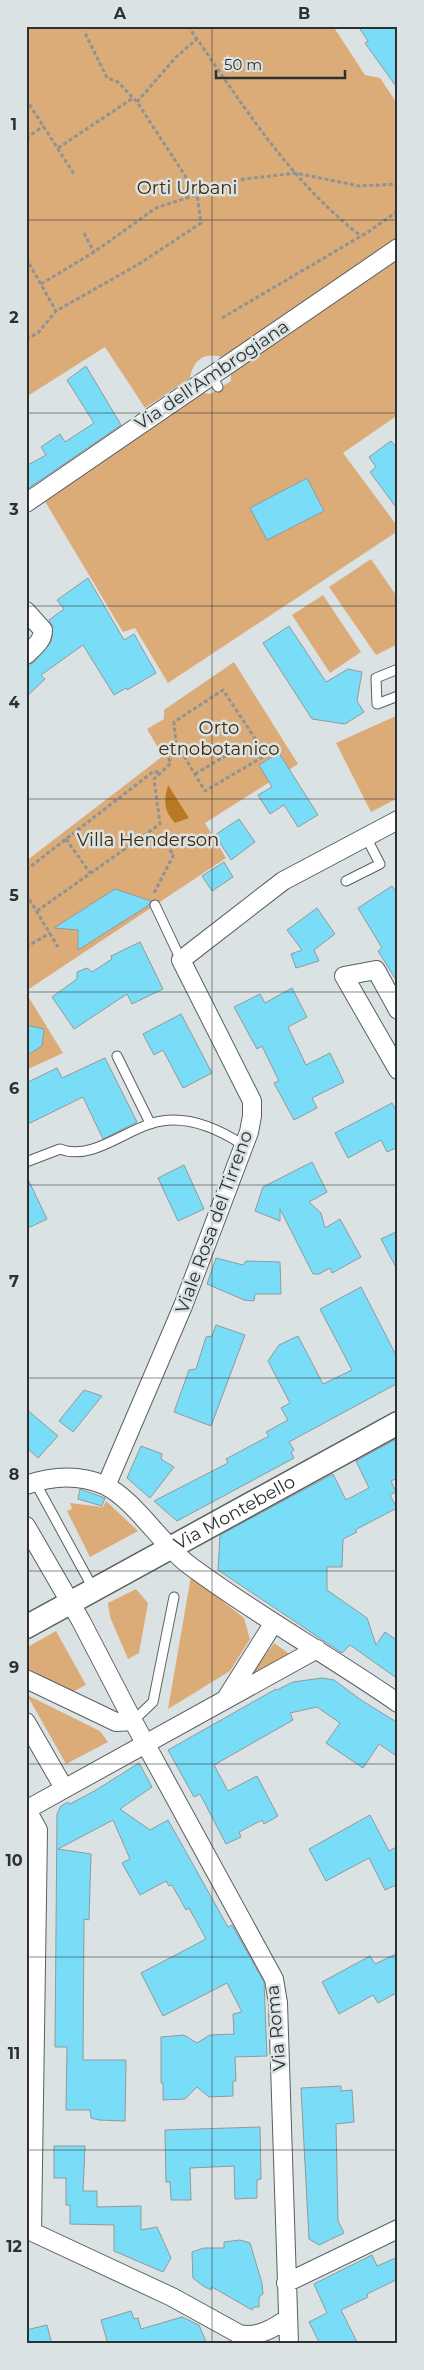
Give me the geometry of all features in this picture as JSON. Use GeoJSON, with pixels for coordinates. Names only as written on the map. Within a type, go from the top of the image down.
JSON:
{"type":"FeatureCollection","features":[{"type":"Feature","properties":{"kind":"street","name":"Via dell'Ambrogiana"},"geometry":{"type":"LineString","coordinates":[[26,503],[198,382],[215,381],[398,248]]}},
{"type":"Feature","properties":{"kind":"street"},"geometry":{"type":"LineString","coordinates":[[26,611],[43,630],[43,636],[39,643],[26,655]]}},
{"type":"Feature","properties":{"kind":"street"},"geometry":{"type":"LineString","coordinates":[[181,960],[282,882],[398,820]]}},
{"type":"Feature","properties":{"kind":"street","name":"Viale Rosa del Tirreno"},"geometry":{"type":"LineString","coordinates":[[104,1485],[109,1479],[183,1306],[244,1145],[252,1116],[252,1101],[181,960]]}},
{"type":"Feature","properties":{"kind":"street"},"geometry":{"type":"LineString","coordinates":[[397,1066],[344,976],[376,970],[398,1010]]}},
{"type":"Feature","properties":{"kind":"street","name":"Via Montebello"},"geometry":{"type":"LineString","coordinates":[[26,1627],[398,1424]]}},
{"type":"Feature","properties":{"kind":"street"},"geometry":{"type":"LineString","coordinates":[[31,1484],[63,1476],[84,1479],[104,1485],[125,1501],[188,1564],[273,1624],[317,1649],[398,1703]]}},
{"type":"Feature","properties":{"kind":"street","name":"Via Roma"},"geometry":{"type":"LineString","coordinates":[[26,1526],[71,1603],[145,1744],[269,1968],[275,1984],[278,2013],[289,2344]]}},
{"type":"Feature","properties":{"kind":"street"},"geometry":{"type":"LineString","coordinates":[[226,1698],[273,1624]]}},
{"type":"Feature","properties":{"kind":"street"},"geometry":{"type":"LineString","coordinates":[[288,2318],[277,2326],[249,2336],[239,2334],[172,2297],[29,2230],[30,2082],[38,1830],[26,1810],[317,1649]]}},
{"type":"Feature","properties":{"kind":"street"},"geometry":{"type":"LineString","coordinates":[[26,1679],[116,1722],[133,1721]]}},
{"type":"Feature","properties":{"kind":"street"},"geometry":{"type":"LineString","coordinates":[[26,1722],[61,1789]]}},
{"type":"Feature","properties":{"kind":"street"},"geometry":{"type":"LineString","coordinates":[[286,2283],[398,2229]]}},
{"type":"Feature","properties":{"kind":"street"},"geometry":{"type":"LineString","coordinates":[[221,2324],[224,2344]]}},
{"type":"Feature","properties":{"kind":"lane"},"geometry":{"type":"LineString","coordinates":[[398,669],[376,678],[377,704],[398,696]]}},
{"type":"Feature","properties":{"kind":"lane"},"geometry":{"type":"LineString","coordinates":[[346,882],[380,864],[366,837]]}},
{"type":"Feature","properties":{"kind":"lane"},"geometry":{"type":"LineString","coordinates":[[155,905],[181,960]]}},
{"type":"Feature","properties":{"kind":"lane"},"geometry":{"type":"LineString","coordinates":[[117,1056],[150,1123]]}},
{"type":"Feature","properties":{"kind":"lane"},"geometry":{"type":"LineString","coordinates":[[26,1162],[60,1149],[69,1152],[104,1146],[150,1123],[179,1121],[200,1123],[226,1134],[244,1145]]}},
{"type":"Feature","properties":{"kind":"lane"},"geometry":{"type":"LineString","coordinates":[[31,1484],[94,1590]]}},
{"type":"Feature","properties":{"kind":"lane"},"geometry":{"type":"LineString","coordinates":[[133,1721],[153,1702],[174,1597]]}},
{"type":"Feature","properties":{"kind":"path"},"geometry":{"type":"LineString","coordinates":[[188,26],[273,147],[332,214],[361,236]]}},
{"type":"Feature","properties":{"kind":"path"},"geometry":{"type":"LineString","coordinates":[[26,339],[38,333],[56,312],[139,264],[201,223],[197,194],[137,102],[118,82],[107,78],[84,31]]}},
{"type":"Feature","properties":{"kind":"path"},"geometry":{"type":"LineString","coordinates":[[137,102],[176,57],[197,39]]}},
{"type":"Feature","properties":{"kind":"path"},"geometry":{"type":"LineString","coordinates":[[58,148],[133,98]]}},
{"type":"Feature","properties":{"kind":"path"},"geometry":{"type":"LineString","coordinates":[[26,99],[74,174]]}},
{"type":"Feature","properties":{"kind":"path"},"geometry":{"type":"LineString","coordinates":[[26,138],[44,126]]}},
{"type":"Feature","properties":{"kind":"path"},"geometry":{"type":"LineString","coordinates":[[42,284],[94,252],[156,208],[244,179],[296,173],[358,186],[398,184]]}},
{"type":"Feature","properties":{"kind":"path"},"geometry":{"type":"LineString","coordinates":[[222,318],[361,236],[398,211]]}},
{"type":"Feature","properties":{"kind":"path"},"geometry":{"type":"LineString","coordinates":[[84,233],[94,252]]}},
{"type":"Feature","properties":{"kind":"path"},"geometry":{"type":"LineString","coordinates":[[26,258],[56,312]]}},
{"type":"Feature","properties":{"kind":"path"},"geometry":{"type":"LineString","coordinates":[[223,690],[266,755],[204,791],[176,743],[174,722],[223,690]]}},
{"type":"Feature","properties":{"kind":"path"},"geometry":{"type":"LineString","coordinates":[[37,911],[160,824],[154,779],[171,763],[164,749],[176,743]]}},
{"type":"Feature","properties":{"kind":"path"},"geometry":{"type":"LineString","coordinates":[[195,774],[237,749]]}},
{"type":"Feature","properties":{"kind":"path"},"geometry":{"type":"LineString","coordinates":[[26,870],[154,771],[159,773]]}},
{"type":"Feature","properties":{"kind":"path"},"geometry":{"type":"LineString","coordinates":[[141,838],[158,840],[174,854],[154,891],[155,905]]}},
{"type":"Feature","properties":{"kind":"path"},"geometry":{"type":"LineString","coordinates":[[66,840],[90,873]]}},
{"type":"Feature","properties":{"kind":"path"},"geometry":{"type":"LineString","coordinates":[[26,894],[58,947]]}},
{"type":"Feature","properties":{"kind":"path"},"geometry":{"type":"LineString","coordinates":[[26,947],[50,933]]}},
{"type":"Feature","properties":{"kind":"green space","name":"Orti Urbani"},"geometry":{"type":"Polygon","coordinates":[[[26,26],[333,26],[365,75],[380,78],[398,105],[398,240],[223,358],[211,356],[201,359],[194,366],[190,378],[145,408],[105,347],[26,397],[26,26]]]}},
{"type":"Feature","properties":{"kind":"green space"},"geometry":{"type":"Polygon","coordinates":[[[398,258],[398,415],[343,453],[398,527],[398,531],[168,683],[135,628],[123,632],[43,498],[199,392],[210,394],[231,381],[231,369],[398,258]]]}},
{"type":"Feature","properties":{"kind":"green space"},"geometry":{"type":"Polygon","coordinates":[[[371,559],[398,598],[398,644],[376,655],[329,587],[371,559]]]}},
{"type":"Feature","properties":{"kind":"green space"},"geometry":{"type":"Polygon","coordinates":[[[323,595],[361,652],[330,673],[292,615],[323,595]]]}},
{"type":"Feature","properties":{"kind":"green space","name":"Villa Henderson"},"geometry":{"type":"Polygon","coordinates":[[[234,662],[298,764],[205,823],[226,858],[26,991],[26,861],[163,756],[147,729],[164,719],[164,710],[234,662]]]}},
{"type":"Feature","properties":{"kind":"green space"},"geometry":{"type":"Polygon","coordinates":[[[398,715],[398,798],[371,812],[336,743],[398,715]]]}},
{"type":"Feature","properties":{"kind":"green space"},"geometry":{"type":"Polygon","coordinates":[[[26,993],[63,1053],[26,1070],[26,993]]]}},
{"type":"Feature","properties":{"kind":"green space"},"geometry":{"type":"Polygon","coordinates":[[[106,1501],[138,1531],[90,1557],[67,1511],[72,1509],[70,1503],[103,1507],[106,1501]]]}},
{"type":"Feature","properties":{"kind":"green space"},"geometry":{"type":"Polygon","coordinates":[[[191,1576],[244,1618],[250,1639],[230,1671],[168,1709],[191,1576]]]}},
{"type":"Feature","properties":{"kind":"green space"},"geometry":{"type":"Polygon","coordinates":[[[136,1589],[148,1603],[139,1653],[128,1659],[110,1617],[108,1603],[136,1589]]]}},
{"type":"Feature","properties":{"kind":"green space"},"geometry":{"type":"Polygon","coordinates":[[[56,1631],[86,1685],[72,1692],[29,1669],[26,1664],[26,1648],[56,1631]]]}},
{"type":"Feature","properties":{"kind":"green space"},"geometry":{"type":"Polygon","coordinates":[[[274,1643],[291,1655],[246,1683],[274,1643]]]}},
{"type":"Feature","properties":{"kind":"green space"},"geometry":{"type":"Polygon","coordinates":[[[27,1695],[100,1731],[108,1742],[66,1764],[27,1695]]]}},
{"type":"Feature","properties":{"kind":"shaded area"},"geometry":{"type":"Polygon","coordinates":[[[168,785],[189,818],[175,823],[168,814],[166,796],[168,785]]]}},
{"type":"Feature","properties":{"kind":"building"},"geometry":{"type":"Polygon","coordinates":[[[358,26],[398,26],[398,89],[365,43],[368,41],[358,26]]]}},
{"type":"Feature","properties":{"kind":"building"},"geometry":{"type":"Polygon","coordinates":[[[86,366],[121,425],[26,490],[26,466],[46,455],[41,447],[60,434],[65,442],[94,423],[67,380],[86,366]]]}},
{"type":"Feature","properties":{"kind":"building"},"geometry":{"type":"Polygon","coordinates":[[[391,441],[398,449],[398,510],[370,472],[376,467],[369,457],[391,441]]]}},
{"type":"Feature","properties":{"kind":"building"},"geometry":{"type":"Polygon","coordinates":[[[307,478],[324,511],[267,540],[250,508],[307,478]]]}},
{"type":"Feature","properties":{"kind":"building"},"geometry":{"type":"Polygon","coordinates":[[[88,578],[124,640],[134,634],[156,673],[127,690],[126,688],[114,695],[83,645],[41,675],[45,679],[26,697],[26,665],[33,663],[51,642],[53,627],[49,620],[64,609],[57,600],[88,578]]]}},
{"type":"Feature","properties":{"kind":"building"},"geometry":{"type":"Polygon","coordinates":[[[289,626],[326,682],[348,669],[362,672],[357,701],[364,712],[345,724],[312,719],[263,643],[289,626]]]}},
{"type":"Feature","properties":{"kind":"building"},"geometry":{"type":"Polygon","coordinates":[[[279,753],[318,815],[298,827],[284,805],[270,814],[258,795],[272,787],[259,765],[279,753]]]}},
{"type":"Feature","properties":{"kind":"building"},"geometry":{"type":"Polygon","coordinates":[[[239,819],[255,842],[231,860],[215,835],[239,819]]]}},
{"type":"Feature","properties":{"kind":"building"},"geometry":{"type":"Polygon","coordinates":[[[224,862],[233,877],[212,891],[202,876],[224,862]]]}},
{"type":"Feature","properties":{"kind":"building"},"geometry":{"type":"Polygon","coordinates":[[[392,886],[398,895],[398,983],[378,951],[382,948],[358,908],[392,886]]]}},
{"type":"Feature","properties":{"kind":"building"},"geometry":{"type":"Polygon","coordinates":[[[115,889],[151,901],[149,905],[78,950],[78,930],[54,928],[115,889]]]}},
{"type":"Feature","properties":{"kind":"building"},"geometry":{"type":"Polygon","coordinates":[[[317,908],[335,934],[314,950],[319,961],[296,968],[291,954],[302,950],[287,930],[317,908]]]}},
{"type":"Feature","properties":{"kind":"building"},"geometry":{"type":"Polygon","coordinates":[[[140,942],[163,989],[132,1004],[127,994],[74,1029],[52,997],[77,979],[77,972],[87,968],[92,972],[112,959],[111,956],[140,942]]]}},
{"type":"Feature","properties":{"kind":"building"},"geometry":{"type":"Polygon","coordinates":[[[292,988],[307,1017],[288,1027],[306,1065],[330,1053],[344,1082],[312,1098],[317,1108],[294,1120],[274,1083],[279,1081],[262,1046],[257,1049],[234,1007],[260,994],[265,1003],[292,988]]]}},
{"type":"Feature","properties":{"kind":"building"},"geometry":{"type":"Polygon","coordinates":[[[181,1014],[212,1073],[183,1088],[163,1050],[154,1055],[143,1034],[181,1014]]]}},
{"type":"Feature","properties":{"kind":"building"},"geometry":{"type":"Polygon","coordinates":[[[26,1025],[44,1029],[42,1046],[26,1056],[26,1025]]]}},
{"type":"Feature","properties":{"kind":"building"},"geometry":{"type":"Polygon","coordinates":[[[105,1058],[137,1122],[103,1139],[83,1097],[26,1125],[26,1083],[57,1068],[62,1078],[105,1058]]]}},
{"type":"Feature","properties":{"kind":"building"},"geometry":{"type":"Polygon","coordinates":[[[392,1103],[398,1114],[398,1147],[387,1152],[381,1140],[348,1158],[335,1133],[392,1103]]]}},
{"type":"Feature","properties":{"kind":"building"},"geometry":{"type":"Polygon","coordinates":[[[312,1162],[327,1192],[309,1202],[321,1213],[325,1228],[340,1219],[361,1257],[332,1273],[330,1268],[319,1274],[313,1274],[280,1209],[280,1221],[255,1211],[263,1187],[312,1162]]]}},
{"type":"Feature","properties":{"kind":"building"},"geometry":{"type":"Polygon","coordinates":[[[184,1165],[204,1209],[178,1221],[158,1178],[184,1165]]]}},
{"type":"Feature","properties":{"kind":"building"},"geometry":{"type":"Polygon","coordinates":[[[26,1175],[47,1219],[26,1229],[26,1175]]]}},
{"type":"Feature","properties":{"kind":"building"},"geometry":{"type":"Polygon","coordinates":[[[398,1231],[398,1271],[381,1239],[398,1231]]]}},
{"type":"Feature","properties":{"kind":"building"},"geometry":{"type":"Polygon","coordinates":[[[216,1258],[243,1265],[246,1261],[280,1262],[281,1294],[255,1294],[254,1301],[244,1300],[207,1284],[216,1258]]]}},
{"type":"Feature","properties":{"kind":"building"},"geometry":{"type":"Polygon","coordinates":[[[361,1287],[398,1359],[398,1383],[289,1442],[294,1450],[291,1452],[294,1458],[177,1521],[154,1501],[228,1463],[226,1459],[269,1436],[266,1432],[288,1420],[281,1408],[290,1403],[268,1361],[279,1345],[298,1336],[323,1384],[352,1370],[320,1309],[361,1287]]]}},
{"type":"Feature","properties":{"kind":"building"},"geometry":{"type":"Polygon","coordinates":[[[216,1325],[245,1335],[211,1426],[174,1412],[189,1370],[196,1369],[206,1337],[212,1336],[216,1325]]]}},
{"type":"Feature","properties":{"kind":"building"},"geometry":{"type":"Polygon","coordinates":[[[84,1390],[102,1396],[73,1432],[59,1421],[84,1390]]]}},
{"type":"Feature","properties":{"kind":"building"},"geometry":{"type":"Polygon","coordinates":[[[26,1409],[58,1436],[38,1458],[26,1447],[26,1409]]]}},
{"type":"Feature","properties":{"kind":"building"},"geometry":{"type":"Polygon","coordinates":[[[398,1438],[398,1478],[391,1481],[396,1492],[390,1495],[397,1508],[355,1530],[357,1532],[343,1539],[342,1567],[327,1567],[327,1590],[367,1618],[376,1645],[385,1632],[398,1641],[398,1679],[350,1645],[342,1653],[218,1570],[220,1535],[333,1474],[346,1500],[369,1488],[356,1461],[398,1438]]]}},
{"type":"Feature","properties":{"kind":"building"},"geometry":{"type":"Polygon","coordinates":[[[141,1446],[162,1454],[161,1459],[174,1467],[150,1498],[127,1478],[141,1446]]]}},
{"type":"Feature","properties":{"kind":"building"},"geometry":{"type":"Polygon","coordinates":[[[80,1489],[105,1498],[102,1506],[78,1499],[80,1489]]]}},
{"type":"Feature","properties":{"kind":"building"},"geometry":{"type":"Polygon","coordinates":[[[322,1678],[334,1680],[361,1700],[398,1723],[398,1757],[379,1744],[363,1768],[326,1743],[340,1723],[317,1707],[290,1713],[293,1720],[214,1765],[228,1791],[257,1776],[278,1816],[264,1824],[262,1820],[239,1832],[241,1837],[226,1844],[200,1794],[194,1797],[168,1750],[276,1689],[293,1682],[322,1678]]]}},
{"type":"Feature","properties":{"kind":"building"},"geometry":{"type":"Polygon","coordinates":[[[139,1763],[152,1787],[120,1809],[150,1830],[168,1820],[228,1927],[232,1925],[264,1982],[267,2056],[235,2057],[236,2081],[233,2081],[233,2096],[209,2097],[197,2087],[185,2099],[163,2100],[161,2037],[184,2035],[197,2043],[210,2035],[234,2034],[233,2014],[242,2012],[227,1983],[163,2016],[141,1973],[206,1939],[189,1908],[186,1910],[172,1885],[169,1886],[166,1881],[140,1895],[122,1863],[130,1859],[113,1820],[58,1849],[91,1854],[89,1920],[84,1919],[83,2060],[126,2060],[125,2121],[99,2120],[91,2118],[90,2110],[66,2110],[67,2047],[55,2047],[57,1814],[61,1806],[68,1802],[70,1804],[96,1790],[139,1763]]]}},
{"type":"Feature","properties":{"kind":"building"},"geometry":{"type":"Polygon","coordinates":[[[370,1815],[389,1851],[398,1846],[398,1884],[385,1890],[369,1858],[326,1881],[309,1849],[370,1815]]]}},
{"type":"Feature","properties":{"kind":"building"},"geometry":{"type":"Polygon","coordinates":[[[398,1953],[398,1992],[378,2003],[373,1995],[339,2014],[322,1982],[370,1956],[375,1964],[398,1953]]]}},
{"type":"Feature","properties":{"kind":"building"},"geometry":{"type":"Polygon","coordinates":[[[341,2086],[341,2091],[352,2090],[354,2122],[336,2124],[338,2221],[344,2233],[319,2245],[309,2239],[301,2088],[341,2086]]]}},
{"type":"Feature","properties":{"kind":"building"},"geometry":{"type":"Polygon","coordinates":[[[260,2127],[261,2179],[257,2180],[257,2198],[235,2199],[234,2166],[190,2168],[191,2200],[171,2200],[170,2182],[166,2182],[165,2130],[260,2127]]]}},
{"type":"Feature","properties":{"kind":"building"},"geometry":{"type":"Polygon","coordinates":[[[54,2146],[85,2146],[83,2191],[97,2191],[97,2207],[141,2206],[141,2230],[157,2227],[171,2258],[163,2272],[114,2251],[114,2225],[70,2224],[70,2205],[66,2205],[66,2178],[54,2178],[54,2146]]]}},
{"type":"Feature","properties":{"kind":"building"},"geometry":{"type":"Polygon","coordinates":[[[240,2240],[250,2243],[262,2283],[263,2294],[259,2297],[259,2307],[254,2307],[252,2310],[212,2287],[211,2290],[203,2286],[193,2278],[192,2252],[204,2248],[224,2248],[224,2242],[240,2240]]]}},
{"type":"Feature","properties":{"kind":"building"},"geometry":{"type":"Polygon","coordinates":[[[372,2255],[377,2266],[398,2257],[398,2279],[367,2294],[368,2297],[341,2310],[358,2344],[320,2344],[309,2322],[327,2313],[314,2284],[372,2255]]]}},
{"type":"Feature","properties":{"kind":"building"},"geometry":{"type":"Polygon","coordinates":[[[131,2311],[134,2319],[138,2318],[141,2329],[182,2317],[199,2325],[207,2344],[108,2344],[101,2320],[131,2311]]]}},
{"type":"Feature","properties":{"kind":"building"},"geometry":{"type":"Polygon","coordinates":[[[47,2325],[52,2344],[26,2344],[26,2330],[47,2325]]]}},
{"type":"Feature","properties":{"kind":"park label","name":"Orto etnobotanico"},"geometry":{"type":"Point","coordinates":[219,738]}}]}
